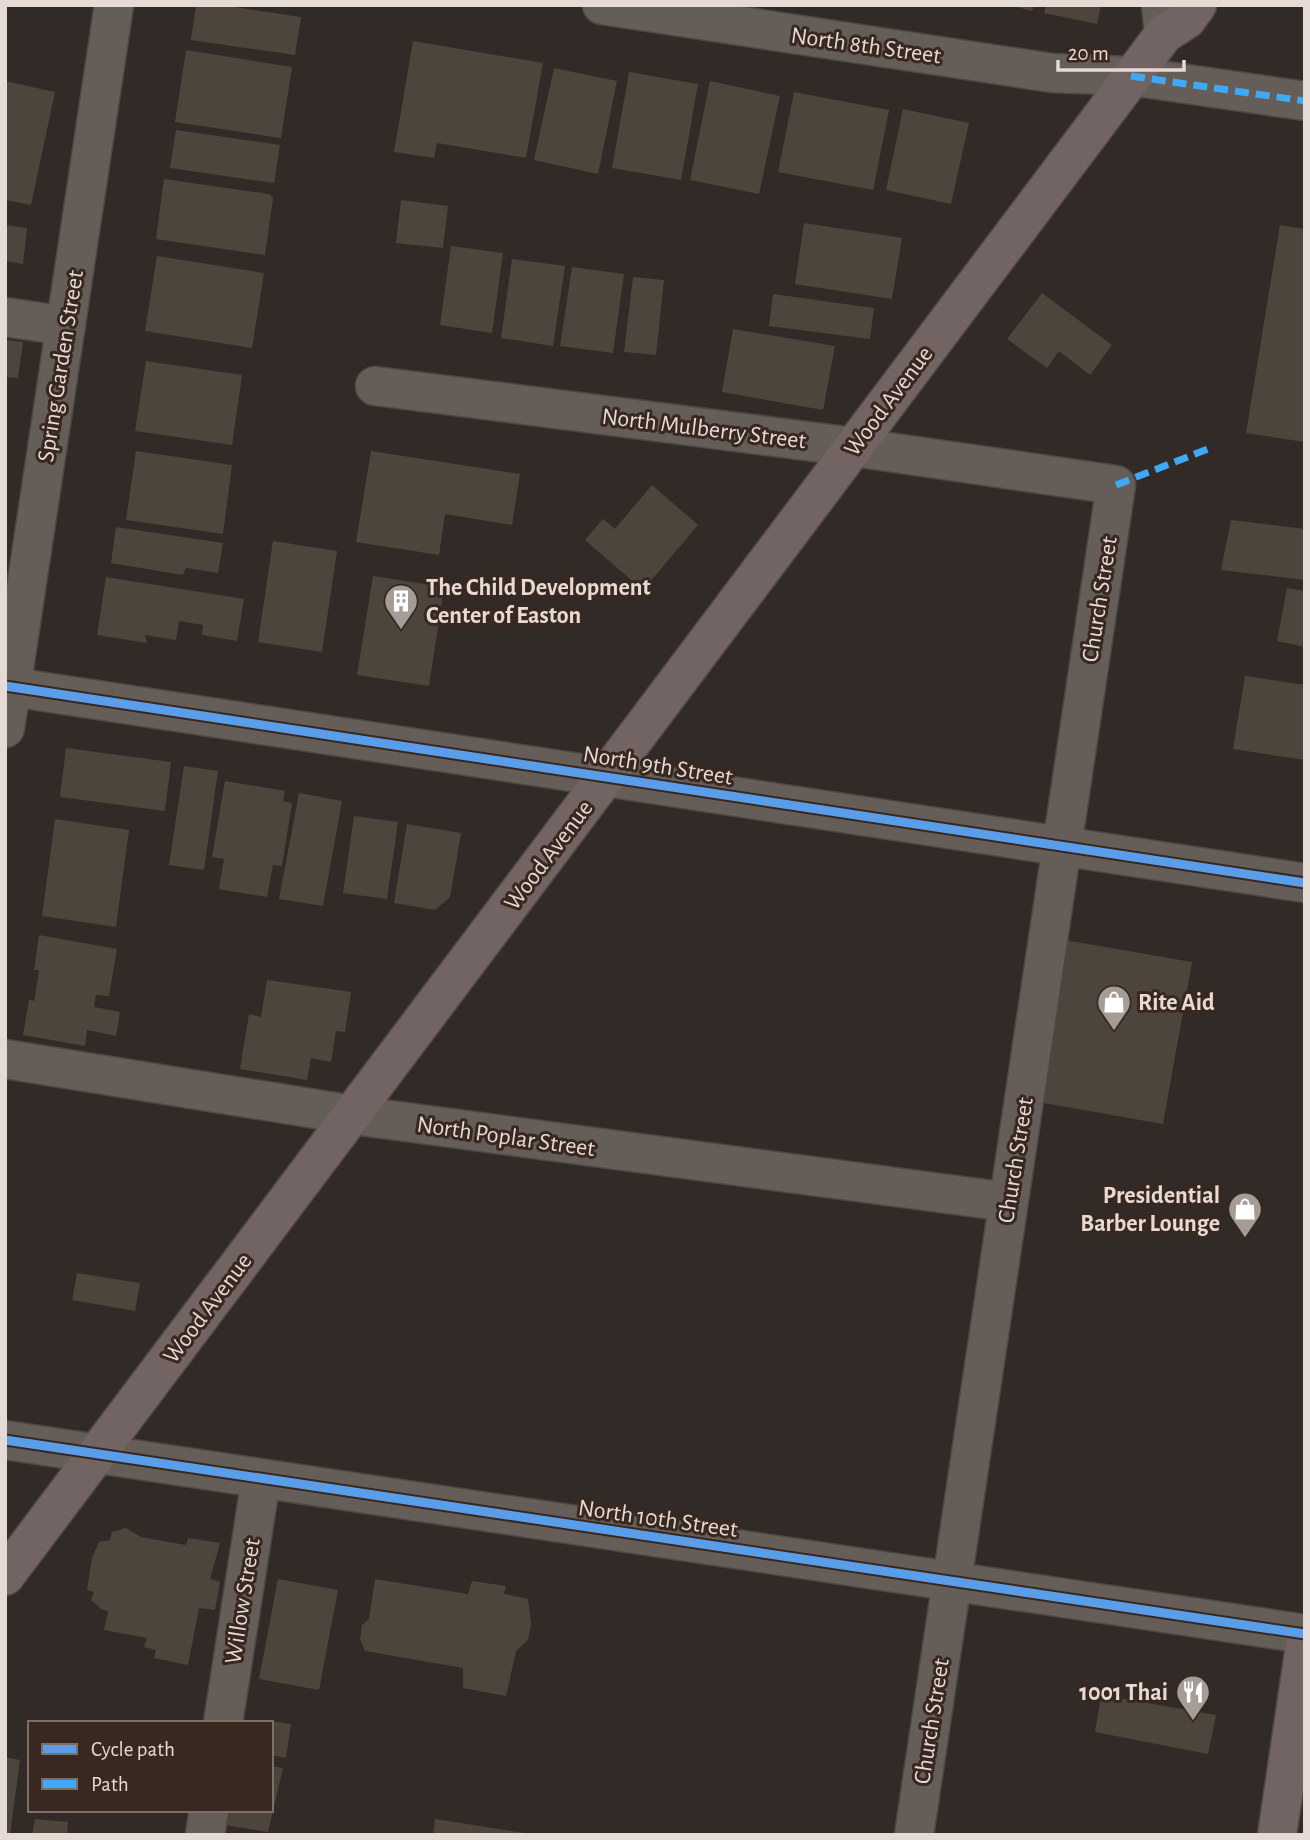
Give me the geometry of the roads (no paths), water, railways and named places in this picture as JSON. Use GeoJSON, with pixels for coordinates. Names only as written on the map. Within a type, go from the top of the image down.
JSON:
{"type":"FeatureCollection","features":[{"type":"Feature","properties":{"kind":"main road","name":"Wood Avenue"},"geometry":{"type":"LineString","coordinates":[[5,1576],[854,447],[1163,19],[1187,19],[1197,5]]}},
{"type":"Feature","properties":{"kind":"main road"},"geometry":{"type":"LineString","coordinates":[[1276,1835],[1305,1646]]}},
{"type":"Feature","properties":{"kind":"street","name":"Spring Garden Street"},"geometry":{"type":"LineString","coordinates":[[5,728],[8,686],[114,5]]}},
{"type":"Feature","properties":{"kind":"street","name":"North 8th Street"},"geometry":{"type":"LineString","coordinates":[[602,5],[689,12],[1052,73],[1131,76],[1305,101]]}},
{"type":"Feature","properties":{"kind":"street"},"geometry":{"type":"LineString","coordinates":[[5,317],[66,326]]}},
{"type":"Feature","properties":{"kind":"street","name":"North Mulberry Street"},"geometry":{"type":"LineString","coordinates":[[375,386],[854,447],[1116,485]]}},
{"type":"Feature","properties":{"kind":"street","name":"Church Street"},"geometry":{"type":"LineString","coordinates":[[914,1835],[1116,485]]}},
{"type":"Feature","properties":{"kind":"street","name":"North 9th Street"},"geometry":{"type":"LineString","coordinates":[[8,686],[1305,883]]}},
{"type":"Feature","properties":{"kind":"street","name":"North Poplar Street"},"geometry":{"type":"LineString","coordinates":[[5,1059],[353,1115],[1008,1202]]}},
{"type":"Feature","properties":{"kind":"street","name":"North 10th Street"},"geometry":{"type":"LineString","coordinates":[[5,1440],[1305,1634]]}},
{"type":"Feature","properties":{"kind":"street","name":"Willow Street"},"geometry":{"type":"LineString","coordinates":[[223,1721],[261,1479]]}},
{"type":"Feature","properties":{"kind":"street"},"geometry":{"type":"LineString","coordinates":[[205,1835],[209,1812]]}},
{"type":"Feature","properties":{"kind":"place","name":"The Child Development Center of Easton"},"geometry":{"type":"Point","coordinates":[401,631]}},
{"type":"Feature","properties":{"kind":"place","name":"Rite Aid"},"geometry":{"type":"Point","coordinates":[1114,1032]}},
{"type":"Feature","properties":{"kind":"place","name":"Presidential Barber Lounge"},"geometry":{"type":"Point","coordinates":[1245,1239]}},
{"type":"Feature","properties":{"kind":"place","name":"1001 Thai"},"geometry":{"type":"Point","coordinates":[1193,1722]}}]}
